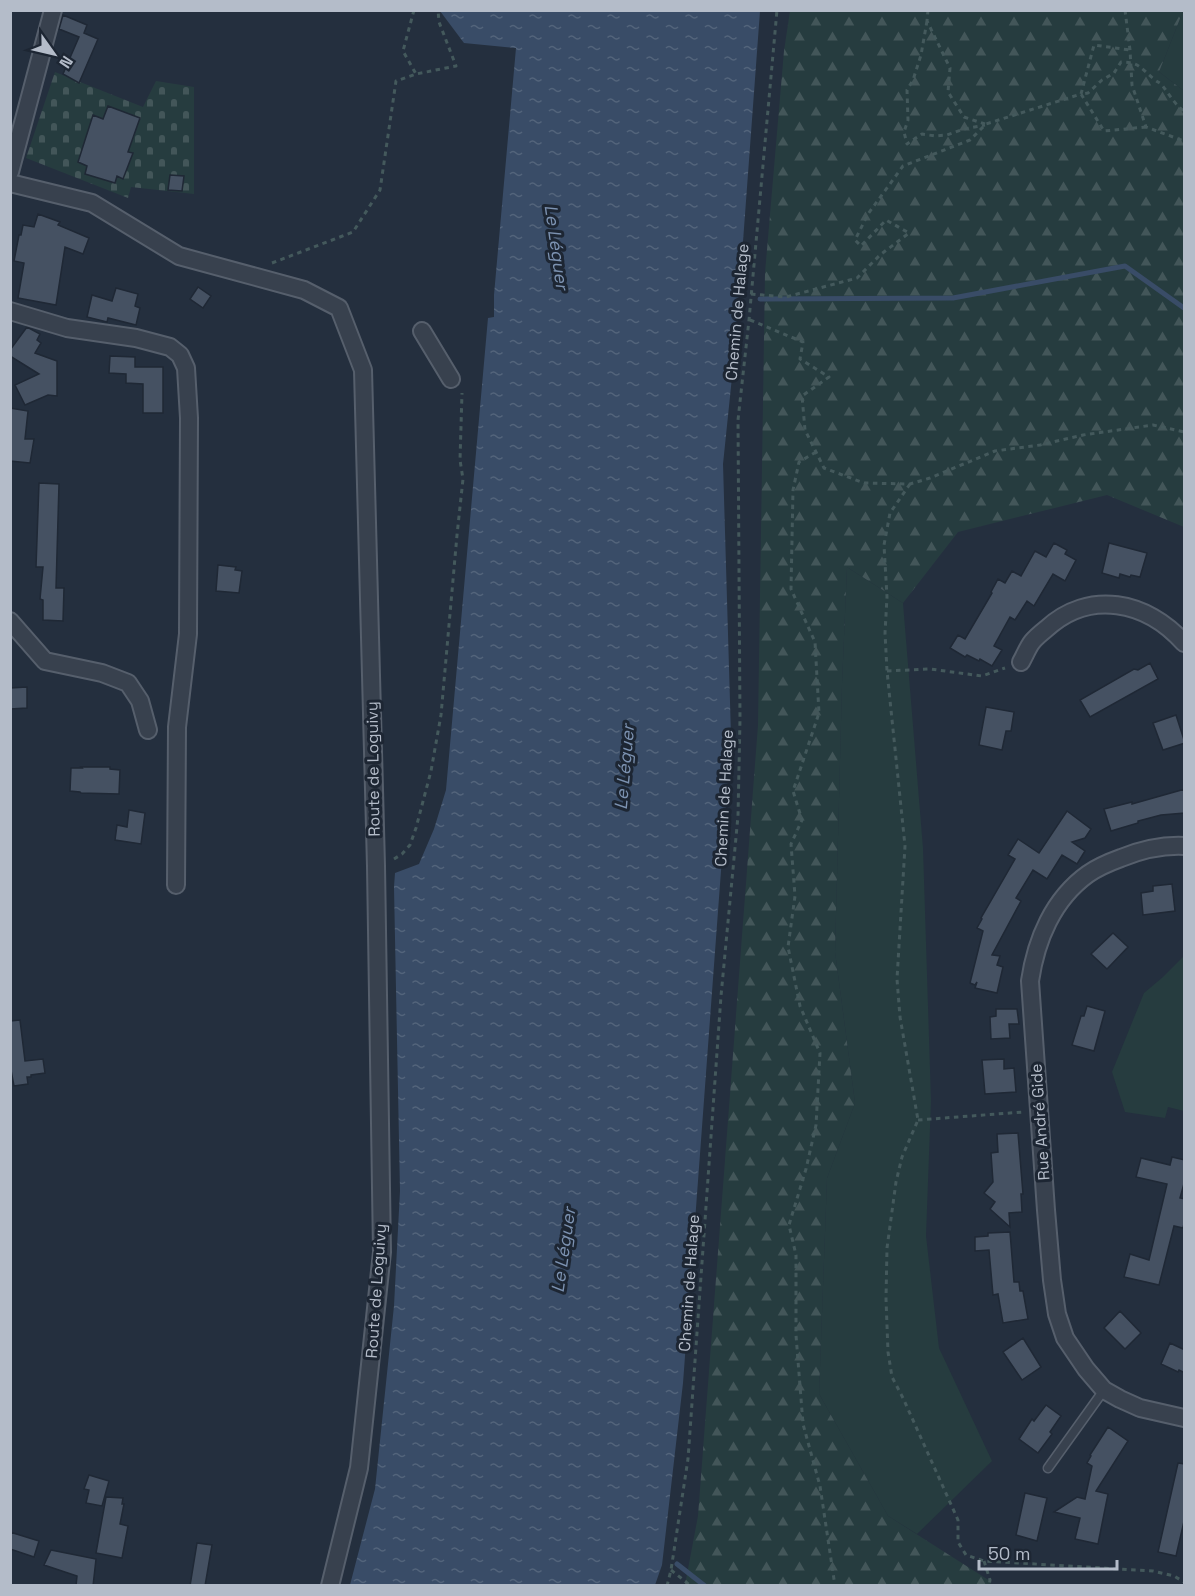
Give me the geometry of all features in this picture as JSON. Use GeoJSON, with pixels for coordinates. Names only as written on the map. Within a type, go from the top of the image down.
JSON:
{"type":"FeatureCollection","features":[{"type":"Feature","properties":{"kind":"street"},"geometry":{"type":"LineString","coordinates":[[10,172],[53,10]]}},
{"type":"Feature","properties":{"kind":"street","name":"Route de Loguivy"},"geometry":{"type":"LineString","coordinates":[[10,183],[92,202],[178,256],[304,290],[339,308],[363,370],[376,878],[382,1252],[359,1468],[330,1586]]}},
{"type":"Feature","properties":{"kind":"street"},"geometry":{"type":"LineString","coordinates":[[10,311],[67,328],[136,338],[170,347],[180,355],[186,368],[189,418],[188,634],[177,727],[176,885]]}},
{"type":"Feature","properties":{"kind":"street"},"geometry":{"type":"LineString","coordinates":[[422,331],[451,379]]}},
{"type":"Feature","properties":{"kind":"street"},"geometry":{"type":"LineString","coordinates":[[1021,662],[1032,642],[1056,620],[1079,607],[1099,604],[1140,611],[1160,621],[1185,643]]}},
{"type":"Feature","properties":{"kind":"street"},"geometry":{"type":"LineString","coordinates":[[10,621],[45,661],[102,673],[128,683],[140,701],[148,730]]}},
{"type":"Feature","properties":{"kind":"street","name":"Rue André Gide"},"geometry":{"type":"LineString","coordinates":[[1185,846],[1136,852],[1107,863],[1087,874],[1066,895],[1052,914],[1033,959],[1030,981],[1052,1280],[1057,1314],[1065,1338],[1086,1369],[1104,1390],[1140,1408],[1185,1418]]}},
{"type":"Feature","properties":{"kind":"lane"},"geometry":{"type":"LineString","coordinates":[[1048,1468],[1104,1390]]}},
{"type":"Feature","properties":{"kind":"path"},"geometry":{"type":"LineString","coordinates":[[414,10],[403,51],[416,74]]}},
{"type":"Feature","properties":{"kind":"path"},"geometry":{"type":"LineString","coordinates":[[246,273],[353,232],[380,190],[396,81],[416,74],[456,66],[439,22],[438,10]]}},
{"type":"Feature","properties":{"kind":"path","name":"Chemin de Halage"},"geometry":{"type":"LineString","coordinates":[[667,1586],[688,1459],[722,996],[738,816],[740,718],[738,420],[777,10]]}},
{"type":"Feature","properties":{"kind":"path"},"geometry":{"type":"LineString","coordinates":[[928,10],[914,80],[907,90],[908,120],[904,132],[907,144],[922,134],[947,135],[1088,93],[1114,73],[1121,62],[1137,64],[1161,84],[1185,111]]}},
{"type":"Feature","properties":{"kind":"path"},"geometry":{"type":"LineString","coordinates":[[1125,10],[1132,85],[1146,128]]}},
{"type":"Feature","properties":{"kind":"path"},"geometry":{"type":"LineString","coordinates":[[927,21],[950,68],[948,92],[964,117],[986,124]]}},
{"type":"Feature","properties":{"kind":"path"},"geometry":{"type":"LineString","coordinates":[[1130,50],[1094,45],[1081,94],[1104,131],[1146,128],[1185,141]]}},
{"type":"Feature","properties":{"kind":"path"},"geometry":{"type":"LineString","coordinates":[[750,295],[786,297],[857,278],[880,255],[909,233],[886,220],[861,246],[855,240],[868,214],[903,166],[970,140],[986,124]]}},
{"type":"Feature","properties":{"kind":"path"},"geometry":{"type":"LineString","coordinates":[[749,320],[803,342],[800,359],[829,377],[802,396],[805,430],[824,468],[864,483],[910,484],[995,451],[1040,445],[1083,435],[1153,425],[1185,432]]}},
{"type":"Feature","properties":{"kind":"path"},"geometry":{"type":"LineString","coordinates":[[387,864],[402,854],[410,845],[431,771],[441,715],[463,479],[460,460],[463,386],[451,379]]}},
{"type":"Feature","properties":{"kind":"path"},"geometry":{"type":"LineString","coordinates":[[816,452],[799,462],[793,490],[791,589],[815,642],[819,713],[793,791],[802,820],[791,844],[795,896],[788,947],[800,1006],[820,1053],[816,1125],[806,1170],[789,1225],[796,1255],[796,1335],[803,1424],[820,1486],[836,1586]]}},
{"type":"Feature","properties":{"kind":"path"},"geometry":{"type":"LineString","coordinates":[[910,484],[890,513],[884,545],[887,671],[905,846],[897,979],[900,1017],[918,1120],[896,1182],[887,1248],[888,1352],[892,1377],[958,1520],[958,1542],[966,1555],[984,1561],[1153,1571],[1174,1576],[1185,1582]]}},
{"type":"Feature","properties":{"kind":"path"},"geometry":{"type":"LineString","coordinates":[[887,671],[930,669],[982,676],[1021,662]]}},
{"type":"Feature","properties":{"kind":"path"},"geometry":{"type":"LineString","coordinates":[[918,1120],[1040,1111]]}},
{"type":"Feature","properties":{"kind":"path"},"geometry":{"type":"LineString","coordinates":[[984,1561],[990,1580],[989,1586]]}},
{"type":"Feature","properties":{"kind":"path"},"geometry":{"type":"LineString","coordinates":[[671,1570],[691,1586]]}},
{"type":"Feature","properties":{"kind":"green space"},"geometry":{"type":"Polygon","coordinates":[[[790,11],[1183,11],[1159,72],[1184,91],[1184,527],[1107,495],[958,532],[903,603],[847,567],[835,952],[855,1103],[827,1178],[819,1394],[888,1516],[990,1581],[991,1585],[685,1585],[698,1516],[758,725],[765,273],[784,51],[790,11]]]}},
{"type":"Feature","properties":{"kind":"green space"},"geometry":{"type":"Polygon","coordinates":[[[1184,11],[1184,91],[1159,72],[1184,11]]]}},
{"type":"Feature","properties":{"kind":"green space"},"geometry":{"type":"Polygon","coordinates":[[[55,72],[143,107],[156,81],[194,87],[194,194],[131,187],[128,198],[26,158],[55,72]]]}},
{"type":"Feature","properties":{"kind":"green space"},"geometry":{"type":"Polygon","coordinates":[[[847,567],[903,603],[923,848],[931,1101],[926,1236],[939,1348],[992,1461],[917,1534],[888,1516],[819,1394],[827,1178],[855,1103],[835,952],[847,567]]]}},
{"type":"Feature","properties":{"kind":"green space"},"geometry":{"type":"Polygon","coordinates":[[[1184,956],[1184,1111],[1168,1107],[1165,1118],[1125,1112],[1112,1072],[1144,993],[1184,956]]]}},
{"type":"Feature","properties":{"kind":"water","name":"Le Léguer"},"geometry":{"type":"Polygon","coordinates":[[[440,11],[760,11],[742,255],[723,464],[731,736],[683,1383],[662,1565],[655,1585],[350,1585],[375,1489],[394,1306],[400,1191],[395,873],[419,864],[434,829],[446,790],[488,318],[494,317],[516,48],[464,43],[440,11]]]}},
{"type":"Feature","properties":{"kind":"building"},"geometry":{"type":"Polygon","coordinates":[[[63,15],[87,25],[84,33],[98,39],[79,83],[63,74],[79,37],[59,29],[63,15]]]}},
{"type":"Feature","properties":{"kind":"building"},"geometry":{"type":"Polygon","coordinates":[[[108,106],[140,118],[128,152],[133,153],[123,179],[117,176],[115,183],[85,174],[87,166],[78,162],[93,115],[103,119],[108,106]]]}},
{"type":"Feature","properties":{"kind":"building"},"geometry":{"type":"Polygon","coordinates":[[[170,175],[184,176],[182,191],[168,190],[170,175]]]}},
{"type":"Feature","properties":{"kind":"building"},"geometry":{"type":"Polygon","coordinates":[[[38,214],[60,222],[58,225],[89,238],[83,254],[65,247],[56,305],[18,298],[24,263],[14,261],[19,235],[21,235],[23,225],[34,227],[38,214]]]}},
{"type":"Feature","properties":{"kind":"building"},"geometry":{"type":"Polygon","coordinates":[[[198,287],[211,296],[203,308],[190,299],[198,287]]]}},
{"type":"Feature","properties":{"kind":"building"},"geometry":{"type":"Polygon","coordinates":[[[116,288],[138,294],[135,306],[140,308],[136,325],[108,318],[107,322],[87,317],[92,295],[112,301],[116,288]]]}},
{"type":"Feature","properties":{"kind":"building"},"geometry":{"type":"Polygon","coordinates":[[[27,327],[40,334],[37,340],[41,343],[35,353],[57,361],[57,396],[48,395],[25,405],[15,385],[39,374],[10,356],[10,350],[27,327]]]}},
{"type":"Feature","properties":{"kind":"building"},"geometry":{"type":"Polygon","coordinates":[[[110,356],[135,357],[135,367],[163,367],[163,413],[143,413],[143,384],[126,383],[126,374],[109,373],[110,356]]]}},
{"type":"Feature","properties":{"kind":"building"},"geometry":{"type":"Polygon","coordinates":[[[10,408],[28,411],[25,439],[34,439],[30,463],[10,461],[10,408]]]}},
{"type":"Feature","properties":{"kind":"building"},"geometry":{"type":"Polygon","coordinates":[[[39,483],[59,484],[56,588],[64,588],[63,621],[43,620],[43,600],[40,599],[43,567],[36,567],[39,483]]]}},
{"type":"Feature","properties":{"kind":"building"},"geometry":{"type":"Polygon","coordinates":[[[1054,543],[1067,550],[1065,554],[1076,560],[1065,581],[1053,574],[1034,606],[1027,601],[1015,620],[1010,617],[994,646],[1002,650],[992,666],[980,659],[979,661],[967,655],[965,657],[950,648],[958,635],[965,639],[998,579],[1005,583],[1012,571],[1021,576],[1035,551],[1046,557],[1054,543]]]}},
{"type":"Feature","properties":{"kind":"building"},"geometry":{"type":"Polygon","coordinates":[[[1109,543],[1147,553],[1140,577],[1120,574],[1119,578],[1102,573],[1109,543]]]}},
{"type":"Feature","properties":{"kind":"building"},"geometry":{"type":"Polygon","coordinates":[[[218,565],[236,567],[235,570],[242,571],[239,593],[216,591],[218,565]]]}},
{"type":"Feature","properties":{"kind":"building"},"geometry":{"type":"Polygon","coordinates":[[[1150,663],[1158,679],[1090,717],[1080,700],[1134,669],[1138,670],[1150,663]]]}},
{"type":"Feature","properties":{"kind":"building"},"geometry":{"type":"Polygon","coordinates":[[[27,687],[27,708],[10,709],[10,688],[27,687]]]}},
{"type":"Feature","properties":{"kind":"building"},"geometry":{"type":"Polygon","coordinates":[[[986,707],[1014,712],[1011,731],[1006,731],[1002,750],[979,745],[986,707]]]}},
{"type":"Feature","properties":{"kind":"building"},"geometry":{"type":"Polygon","coordinates":[[[1176,715],[1185,743],[1163,750],[1153,723],[1176,715]]]}},
{"type":"Feature","properties":{"kind":"building"},"geometry":{"type":"Polygon","coordinates":[[[110,767],[110,769],[120,770],[119,794],[70,791],[71,768],[110,767]]]}},
{"type":"Feature","properties":{"kind":"building"},"geometry":{"type":"Polygon","coordinates":[[[1185,789],[1185,813],[1161,815],[1111,831],[1104,809],[1132,802],[1132,804],[1185,789]]]}},
{"type":"Feature","properties":{"kind":"building"},"geometry":{"type":"Polygon","coordinates":[[[129,810],[145,813],[141,844],[115,840],[117,825],[127,827],[129,810]]]}},
{"type":"Feature","properties":{"kind":"building"},"geometry":{"type":"Polygon","coordinates":[[[1067,811],[1091,829],[1085,838],[1072,842],[1085,851],[1077,864],[1062,855],[1047,879],[1033,870],[1016,898],[1021,901],[992,955],[1000,956],[997,965],[1003,967],[997,993],[975,988],[977,982],[975,985],[970,983],[983,931],[977,928],[1015,859],[1008,855],[1018,839],[1039,853],[1067,811]]]}},
{"type":"Feature","properties":{"kind":"building"},"geometry":{"type":"Polygon","coordinates":[[[1172,884],[1175,911],[1143,915],[1141,893],[1153,891],[1153,886],[1172,884]]]}},
{"type":"Feature","properties":{"kind":"building"},"geometry":{"type":"Polygon","coordinates":[[[1113,933],[1128,947],[1107,969],[1091,954],[1113,933]]]}},
{"type":"Feature","properties":{"kind":"building"},"geometry":{"type":"Polygon","coordinates":[[[1087,1006],[1105,1011],[1094,1051],[1072,1045],[1081,1016],[1084,1016],[1087,1006]]]}},
{"type":"Feature","properties":{"kind":"building"},"geometry":{"type":"Polygon","coordinates":[[[996,1009],[1017,1009],[1019,1024],[1009,1024],[1010,1038],[991,1039],[990,1017],[996,1016],[996,1009]]]}},
{"type":"Feature","properties":{"kind":"building"},"geometry":{"type":"Polygon","coordinates":[[[20,1020],[25,1061],[43,1059],[45,1073],[27,1077],[28,1084],[14,1086],[10,1065],[10,1021],[20,1020]]]}},
{"type":"Feature","properties":{"kind":"building"},"geometry":{"type":"Polygon","coordinates":[[[1004,1059],[1004,1069],[1014,1068],[1016,1092],[985,1094],[982,1060],[1004,1059]]]}},
{"type":"Feature","properties":{"kind":"building"},"geometry":{"type":"Polygon","coordinates":[[[1018,1133],[1023,1194],[1021,1194],[1022,1212],[1009,1213],[1010,1227],[990,1209],[995,1202],[984,1193],[993,1182],[991,1153],[998,1152],[997,1134],[1018,1133]]]}},
{"type":"Feature","properties":{"kind":"building"},"geometry":{"type":"Polygon","coordinates":[[[1172,1157],[1185,1160],[1185,1180],[1180,1198],[1185,1199],[1183,1228],[1174,1226],[1159,1285],[1124,1277],[1130,1254],[1149,1260],[1167,1184],[1136,1177],[1141,1158],[1170,1165],[1172,1157]]]}},
{"type":"Feature","properties":{"kind":"building"},"geometry":{"type":"Polygon","coordinates":[[[1010,1232],[1014,1282],[1019,1282],[1020,1291],[1023,1291],[1028,1319],[1003,1323],[998,1294],[993,1295],[989,1250],[975,1251],[975,1237],[988,1236],[988,1233],[1010,1232]]]}},
{"type":"Feature","properties":{"kind":"building"},"geometry":{"type":"Polygon","coordinates":[[[1120,1311],[1141,1333],[1125,1349],[1104,1328],[1120,1311]]]}},
{"type":"Feature","properties":{"kind":"building"},"geometry":{"type":"Polygon","coordinates":[[[1023,1338],[1041,1367],[1022,1380],[1003,1352],[1023,1338]]]}},
{"type":"Feature","properties":{"kind":"building"},"geometry":{"type":"Polygon","coordinates":[[[1170,1343],[1185,1350],[1185,1373],[1161,1364],[1170,1343]]]}},
{"type":"Feature","properties":{"kind":"building"},"geometry":{"type":"Polygon","coordinates":[[[1046,1405],[1061,1416],[1050,1432],[1052,1434],[1038,1453],[1019,1439],[1032,1419],[1034,1421],[1046,1405]]]}},
{"type":"Feature","properties":{"kind":"building"},"geometry":{"type":"Polygon","coordinates":[[[1108,1427],[1128,1441],[1096,1491],[1108,1494],[1098,1544],[1075,1539],[1080,1518],[1054,1512],[1077,1497],[1085,1499],[1092,1466],[1087,1463],[1108,1427]]]}},
{"type":"Feature","properties":{"kind":"building"},"geometry":{"type":"Polygon","coordinates":[[[1178,1463],[1185,1464],[1185,1517],[1176,1556],[1158,1552],[1178,1463]]]}},
{"type":"Feature","properties":{"kind":"building"},"geometry":{"type":"Polygon","coordinates":[[[89,1475],[109,1481],[102,1506],[86,1503],[89,1490],[84,1489],[89,1475]]]}},
{"type":"Feature","properties":{"kind":"building"},"geometry":{"type":"Polygon","coordinates":[[[1025,1493],[1047,1498],[1037,1541],[1016,1535],[1025,1493]]]}},
{"type":"Feature","properties":{"kind":"building"},"geometry":{"type":"Polygon","coordinates":[[[106,1497],[123,1498],[120,1524],[128,1526],[122,1558],[96,1553],[106,1497]]]}},
{"type":"Feature","properties":{"kind":"building"},"geometry":{"type":"Polygon","coordinates":[[[10,1532],[39,1541],[34,1557],[10,1549],[10,1532]]]}},
{"type":"Feature","properties":{"kind":"building"},"geometry":{"type":"Polygon","coordinates":[[[197,1543],[212,1545],[205,1586],[190,1586],[197,1543]]]}},
{"type":"Feature","properties":{"kind":"building"},"geometry":{"type":"Polygon","coordinates":[[[51,1550],[96,1559],[93,1586],[76,1586],[77,1576],[44,1565],[51,1550]]]}},
{"type":"Feature","properties":{"kind":"waterway"},"geometry":{"type":"LineString","coordinates":[[760,299],[953,298],[1125,266],[1184,308]]}},
{"type":"Feature","properties":{"kind":"waterway"},"geometry":{"type":"LineString","coordinates":[[677,1564],[705,1586]]}}]}
